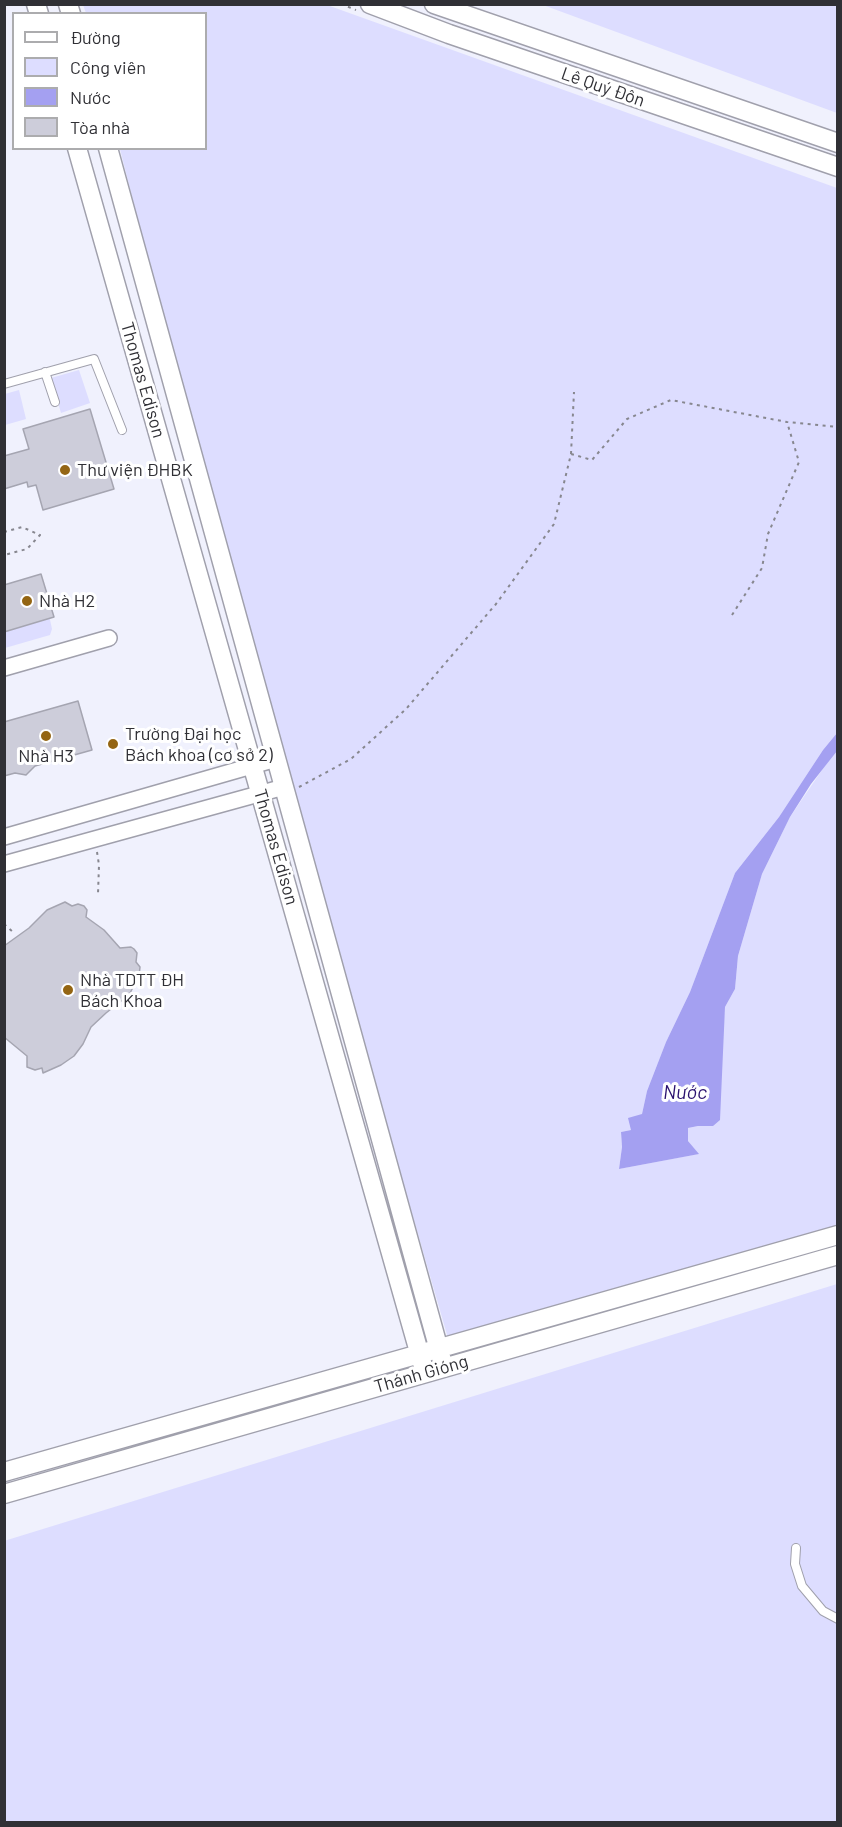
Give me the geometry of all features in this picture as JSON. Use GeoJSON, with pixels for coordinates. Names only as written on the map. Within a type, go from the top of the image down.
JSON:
{"type":"FeatureCollection","features":[{"type":"Feature","properties":{"kind":"street","name":"Lê Quý Đôn"},"geometry":{"type":"LineString","coordinates":[[370,4],[449,34],[837,167]]}},
{"type":"Feature","properties":{"kind":"street","name":"Lê Quý Đôn"},"geometry":{"type":"LineString","coordinates":[[434,4],[837,143]]}},
{"type":"Feature","properties":{"kind":"street"},"geometry":{"type":"LineString","coordinates":[[449,34],[456,13]]}},
{"type":"Feature","properties":{"kind":"street"},"geometry":{"type":"LineString","coordinates":[[565,74],[572,52]]}},
{"type":"Feature","properties":{"kind":"street"},"geometry":{"type":"LineString","coordinates":[[711,123],[715,100]]}},
{"type":"Feature","properties":{"kind":"street","name":"Thomas Edison"},"geometry":{"type":"LineString","coordinates":[[78,150],[426,1373]]}},
{"type":"Feature","properties":{"kind":"street","name":"Thomas Edison"},"geometry":{"type":"LineString","coordinates":[[109,150],[444,1368]]}},
{"type":"Feature","properties":{"kind":"street"},"geometry":{"type":"LineString","coordinates":[[4,668],[109,638]]}},
{"type":"Feature","properties":{"kind":"street"},"geometry":{"type":"LineString","coordinates":[[4,837],[276,759]]}},
{"type":"Feature","properties":{"kind":"street"},"geometry":{"type":"LineString","coordinates":[[4,864],[261,793],[285,790]]}},
{"type":"Feature","properties":{"kind":"street"},"geometry":{"type":"LineString","coordinates":[[100,810],[101,837]]}},
{"type":"Feature","properties":{"kind":"street","name":"Thánh Gióng"},"geometry":{"type":"LineString","coordinates":[[4,1472],[837,1235]]}},
{"type":"Feature","properties":{"kind":"street"},"geometry":{"type":"LineString","coordinates":[[790,1248],[795,1267]]}},
{"type":"Feature","properties":{"kind":"street","name":"Thánh Gióng"},"geometry":{"type":"LineString","coordinates":[[4,1494],[837,1255]]}},
{"type":"Feature","properties":{"kind":"street"},"geometry":{"type":"LineString","coordinates":[[85,1449],[90,1469]]}},
{"type":"Feature","properties":{"kind":"lane"},"geometry":{"type":"LineString","coordinates":[[4,384],[94,358],[122,430]]}},
{"type":"Feature","properties":{"kind":"lane"},"geometry":{"type":"LineString","coordinates":[[45,372],[55,402]]}},
{"type":"Feature","properties":{"kind":"lane"},"geometry":{"type":"LineString","coordinates":[[796,1548],[795,1564],[802,1586],[823,1611],[837,1619]]}},
{"type":"Feature","properties":{"kind":"path"},"geometry":{"type":"LineString","coordinates":[[285,790],[351,759],[406,710],[496,604],[554,524],[571,454],[574,392]]}},
{"type":"Feature","properties":{"kind":"path"},"geometry":{"type":"LineString","coordinates":[[571,454],[592,460],[627,419],[671,400],[787,422],[837,427]]}},
{"type":"Feature","properties":{"kind":"path"},"geometry":{"type":"LineString","coordinates":[[732,615],[762,568],[768,534],[799,462],[787,422]]}},
{"type":"Feature","properties":{"kind":"path"},"geometry":{"type":"LineString","coordinates":[[4,531],[22,526],[40,535],[27,549],[4,555]]}},
{"type":"Feature","properties":{"kind":"path"},"geometry":{"type":"LineString","coordinates":[[98,894],[101,837]]}},
{"type":"Feature","properties":{"kind":"path"},"geometry":{"type":"LineString","coordinates":[[4,924],[13,932]]}},
{"type":"Feature","properties":{"kind":"green space"},"geometry":{"type":"Polygon","coordinates":[[[83,5],[327,5],[837,188],[837,733],[823,750],[779,817],[735,873],[690,992],[666,1042],[647,1091],[642,1114],[631,1130],[621,1132],[622,1147],[619,1169],[698,1154],[688,1141],[688,1128],[713,1126],[725,1007],[735,989],[738,956],[762,874],[790,817],[837,748],[837,1229],[448,1338],[332,937],[192,437],[120,150],[207,150],[207,12],[86,12],[83,5]]]}},
{"type":"Feature","properties":{"kind":"green space"},"geometry":{"type":"Polygon","coordinates":[[[543,5],[837,5],[837,113],[543,5]]]}},
{"type":"Feature","properties":{"kind":"green space"},"geometry":{"type":"Polygon","coordinates":[[[79,370],[90,403],[61,413],[51,378],[79,370]]]}},
{"type":"Feature","properties":{"kind":"green space"},"geometry":{"type":"Polygon","coordinates":[[[19,390],[26,419],[5,425],[5,394],[19,390]]]}},
{"type":"Feature","properties":{"kind":"green space"},"geometry":{"type":"Polygon","coordinates":[[[49,615],[52,629],[50,635],[5,648],[5,629],[49,615]]]}},
{"type":"Feature","properties":{"kind":"green space"},"geometry":{"type":"Polygon","coordinates":[[[837,1284],[837,1822],[5,1822],[4,1541],[837,1284]]]}},
{"type":"Feature","properties":{"kind":"water","name":"Nước"},"geometry":{"type":"Polygon","coordinates":[[[837,733],[837,751],[811,784],[790,817],[762,874],[738,956],[735,989],[725,1007],[720,1120],[713,1126],[688,1128],[688,1141],[699,1154],[619,1169],[622,1147],[621,1132],[631,1130],[628,1118],[642,1114],[647,1091],[666,1042],[690,992],[735,873],[779,817],[823,750],[837,733]]]}},
{"type":"Feature","properties":{"kind":"building"},"geometry":{"type":"Polygon","coordinates":[[[90,409],[114,489],[43,510],[36,485],[28,487],[27,482],[4,489],[4,456],[29,449],[23,429],[90,409]]]}},
{"type":"Feature","properties":{"kind":"building","name":"Nhà H2"},"geometry":{"type":"Polygon","coordinates":[[[41,574],[54,617],[4,632],[4,585],[41,574]]]}},
{"type":"Feature","properties":{"kind":"building","name":"Nhà H3"},"geometry":{"type":"Polygon","coordinates":[[[78,701],[92,750],[35,766],[26,775],[15,773],[4,776],[4,722],[78,701]]]}},
{"type":"Feature","properties":{"kind":"building","name":"Nhà TDTT ĐH Bách Khoa"},"geometry":{"type":"Polygon","coordinates":[[[65,902],[72,906],[78,904],[84,906],[87,910],[86,917],[104,930],[120,948],[134,949],[137,953],[136,962],[140,967],[139,976],[129,995],[91,1027],[74,1056],[43,1073],[42,1068],[35,1070],[27,1067],[27,1056],[4,1037],[4,946],[29,928],[47,910],[65,902]]]}},
{"type":"Feature","properties":{"kind":"place","name":"Thư viện ĐHBK"},"geometry":{"type":"Point","coordinates":[65,470]}},
{"type":"Feature","properties":{"kind":"place","name":"Nhà H2"},"geometry":{"type":"Point","coordinates":[27,601]}},
{"type":"Feature","properties":{"kind":"place","name":"Nhà H3"},"geometry":{"type":"Point","coordinates":[46,736]}},
{"type":"Feature","properties":{"kind":"place","name":"Trường Đại học Bách khoa (cơ sở 2)"},"geometry":{"type":"Point","coordinates":[113,744]}},
{"type":"Feature","properties":{"kind":"place","name":"Nhà TDTT ĐH Bách Khoa"},"geometry":{"type":"Point","coordinates":[68,990]}}]}
